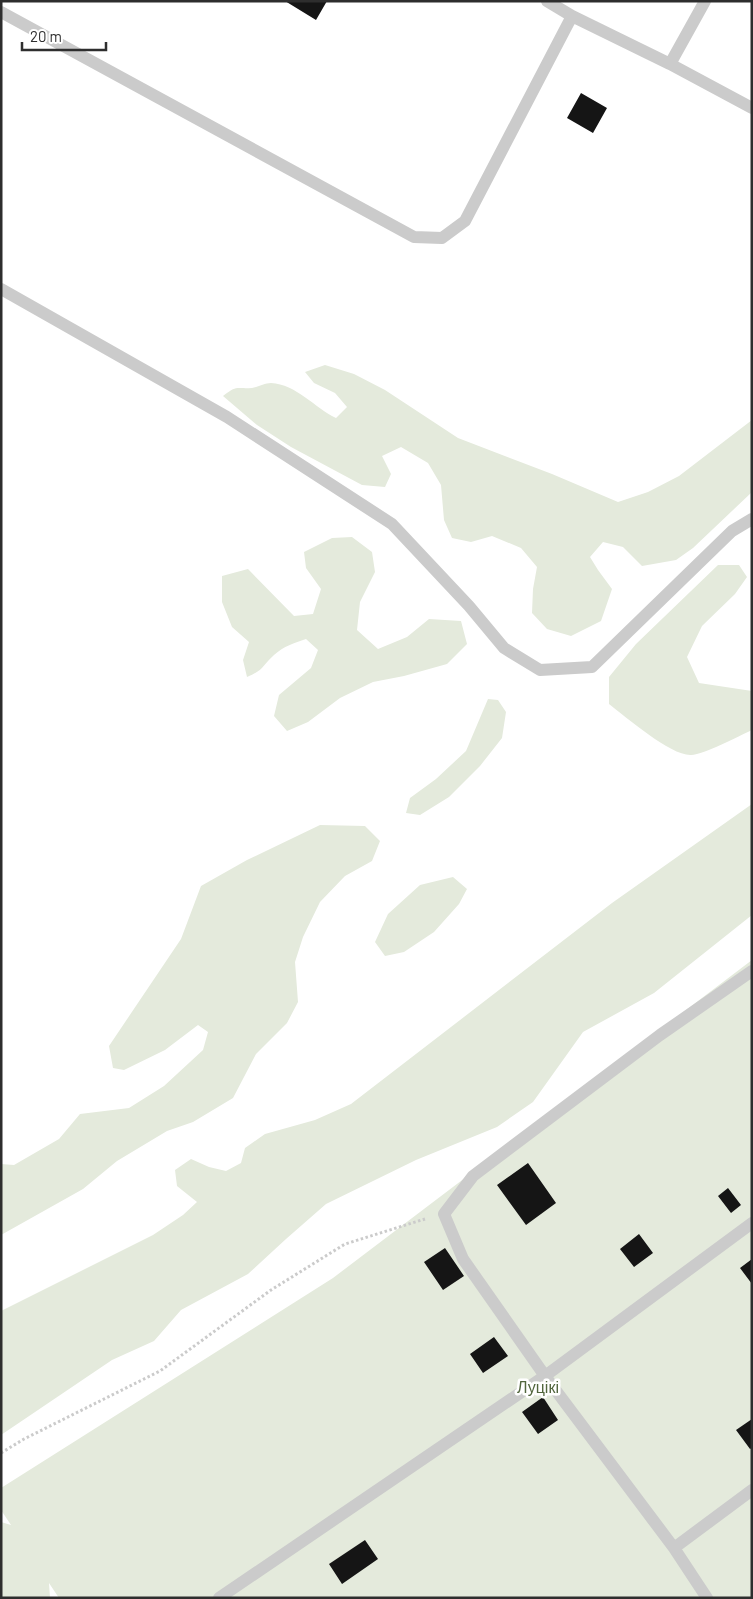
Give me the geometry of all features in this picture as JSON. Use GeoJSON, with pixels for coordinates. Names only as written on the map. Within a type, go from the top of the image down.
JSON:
{"type":"FeatureCollection","features":[{"type":"Feature","properties":{"kind":"lane"},"geometry":{"type":"LineString","coordinates":[[547,1],[572,16],[670,64],[752,108]]}},
{"type":"Feature","properties":{"kind":"lane"},"geometry":{"type":"LineString","coordinates":[[670,64],[705,1]]}},
{"type":"Feature","properties":{"kind":"lane"},"geometry":{"type":"LineString","coordinates":[[1,12],[414,237],[442,238],[465,220],[572,16]]}},
{"type":"Feature","properties":{"kind":"lane"},"geometry":{"type":"LineString","coordinates":[[1,289],[228,417],[392,524],[469,606],[504,648],[540,670],[592,667],[732,531],[752,519]]}},
{"type":"Feature","properties":{"kind":"lane"},"geometry":{"type":"LineString","coordinates":[[707,1598],[674,1548],[545,1376],[463,1259],[444,1214],[473,1176],[660,1035],[752,971]]}},
{"type":"Feature","properties":{"kind":"lane"},"geometry":{"type":"LineString","coordinates":[[219,1598],[545,1376],[752,1223]]}},
{"type":"Feature","properties":{"kind":"lane"},"geometry":{"type":"LineString","coordinates":[[674,1548],[752,1490]]}},
{"type":"Feature","properties":{"kind":"path"},"geometry":{"type":"LineString","coordinates":[[1,1453],[24,1439],[160,1371],[271,1290],[345,1244],[444,1214]]}},
{"type":"Feature","properties":{"kind":"green space"},"geometry":{"type":"Polygon","coordinates":[[[325,365],[354,374],[385,390],[458,438],[618,502],[648,492],[679,476],[752,420],[752,492],[693,548],[676,560],[642,566],[623,547],[603,542],[590,557],[612,589],[601,621],[571,636],[547,629],[532,613],[533,589],[537,567],[521,548],[492,536],[471,542],[452,538],[444,520],[441,485],[428,463],[401,447],[382,456],[391,474],[385,487],[362,485],[291,447],[257,425],[223,396],[236,388],[252,388],[269,383],[280,384],[289,387],[336,418],[347,407],[335,393],[314,383],[305,372],[325,365]]]}},
{"type":"Feature","properties":{"kind":"green space"},"geometry":{"type":"Polygon","coordinates":[[[352,537],[372,552],[375,572],[360,602],[357,630],[378,649],[407,637],[429,619],[461,621],[467,644],[447,664],[373,682],[340,698],[308,722],[287,731],[274,716],[279,695],[311,668],[318,650],[306,639],[293,643],[278,652],[260,670],[247,677],[243,660],[249,642],[232,627],[222,602],[222,576],[248,569],[294,616],[313,614],[321,589],[306,568],[304,552],[332,538],[352,537]]]}},
{"type":"Feature","properties":{"kind":"green space"},"geometry":{"type":"Polygon","coordinates":[[[718,565],[739,565],[747,577],[735,594],[702,626],[687,657],[699,683],[752,691],[752,730],[704,752],[691,755],[682,754],[649,735],[609,704],[609,677],[636,644],[718,565]]]}},
{"type":"Feature","properties":{"kind":"green space"},"geometry":{"type":"Polygon","coordinates":[[[488,699],[498,700],[506,712],[502,738],[480,766],[449,797],[420,815],[406,813],[410,798],[436,779],[466,751],[488,699]]]}},
{"type":"Feature","properties":{"kind":"green space"},"geometry":{"type":"Polygon","coordinates":[[[752,804],[752,915],[654,993],[583,1032],[533,1102],[497,1127],[416,1160],[326,1204],[248,1274],[181,1310],[154,1341],[112,1360],[1,1435],[1,1311],[153,1235],[183,1215],[197,1202],[177,1186],[175,1170],[191,1159],[209,1167],[226,1171],[241,1163],[245,1148],[265,1134],[315,1120],[351,1104],[612,903],[752,804]]]}},
{"type":"Feature","properties":{"kind":"green space"},"geometry":{"type":"Polygon","coordinates":[[[320,825],[365,826],[380,841],[372,861],[345,876],[320,902],[303,937],[295,962],[298,1002],[287,1023],[256,1054],[233,1098],[193,1122],[167,1131],[117,1161],[83,1189],[1,1235],[1,1164],[14,1165],[59,1139],[80,1114],[129,1108],[164,1086],[203,1050],[208,1032],[198,1025],[165,1050],[124,1070],[113,1068],[109,1046],[181,939],[201,886],[247,860],[320,825]]]}},
{"type":"Feature","properties":{"kind":"green space"},"geometry":{"type":"Polygon","coordinates":[[[453,877],[467,889],[459,904],[434,932],[404,952],[385,956],[375,942],[388,914],[420,885],[453,877]]]}},
{"type":"Feature","properties":{"kind":"green space","name":"Луцікі"},"geometry":{"type":"Polygon","coordinates":[[[752,960],[752,1598],[59,1598],[49,1583],[50,1598],[1,1598],[1,1522],[11,1525],[1,1510],[1,1488],[333,1278],[752,960]]]}},
{"type":"Feature","properties":{"kind":"building"},"geometry":{"type":"Polygon","coordinates":[[[285,1],[327,1],[316,20],[285,1]]]}},
{"type":"Feature","properties":{"kind":"building"},"geometry":{"type":"Polygon","coordinates":[[[581,93],[607,108],[593,133],[567,118],[581,93]]]}},
{"type":"Feature","properties":{"kind":"building"},"geometry":{"type":"Polygon","coordinates":[[[528,1163],[556,1203],[526,1225],[497,1185],[528,1163]]]}},
{"type":"Feature","properties":{"kind":"building"},"geometry":{"type":"Polygon","coordinates":[[[728,1188],[741,1205],[731,1213],[718,1196],[728,1188]]]}},
{"type":"Feature","properties":{"kind":"building"},"geometry":{"type":"Polygon","coordinates":[[[639,1234],[653,1253],[634,1267],[620,1249],[639,1234]]]}},
{"type":"Feature","properties":{"kind":"building"},"geometry":{"type":"Polygon","coordinates":[[[445,1248],[464,1276],[443,1290],[424,1262],[445,1248]]]}},
{"type":"Feature","properties":{"kind":"building"},"geometry":{"type":"Polygon","coordinates":[[[752,1259],[752,1284],[740,1268],[752,1259]]]}},
{"type":"Feature","properties":{"kind":"building"},"geometry":{"type":"Polygon","coordinates":[[[494,1337],[508,1356],[483,1373],[470,1354],[494,1337]]]}},
{"type":"Feature","properties":{"kind":"building"},"geometry":{"type":"Polygon","coordinates":[[[543,1397],[558,1420],[538,1434],[522,1412],[543,1397]]]}},
{"type":"Feature","properties":{"kind":"building"},"geometry":{"type":"Polygon","coordinates":[[[752,1419],[752,1448],[750,1449],[736,1430],[752,1419]]]}},
{"type":"Feature","properties":{"kind":"building"},"geometry":{"type":"Polygon","coordinates":[[[365,1540],[378,1559],[342,1584],[329,1564],[365,1540]]]}}]}
